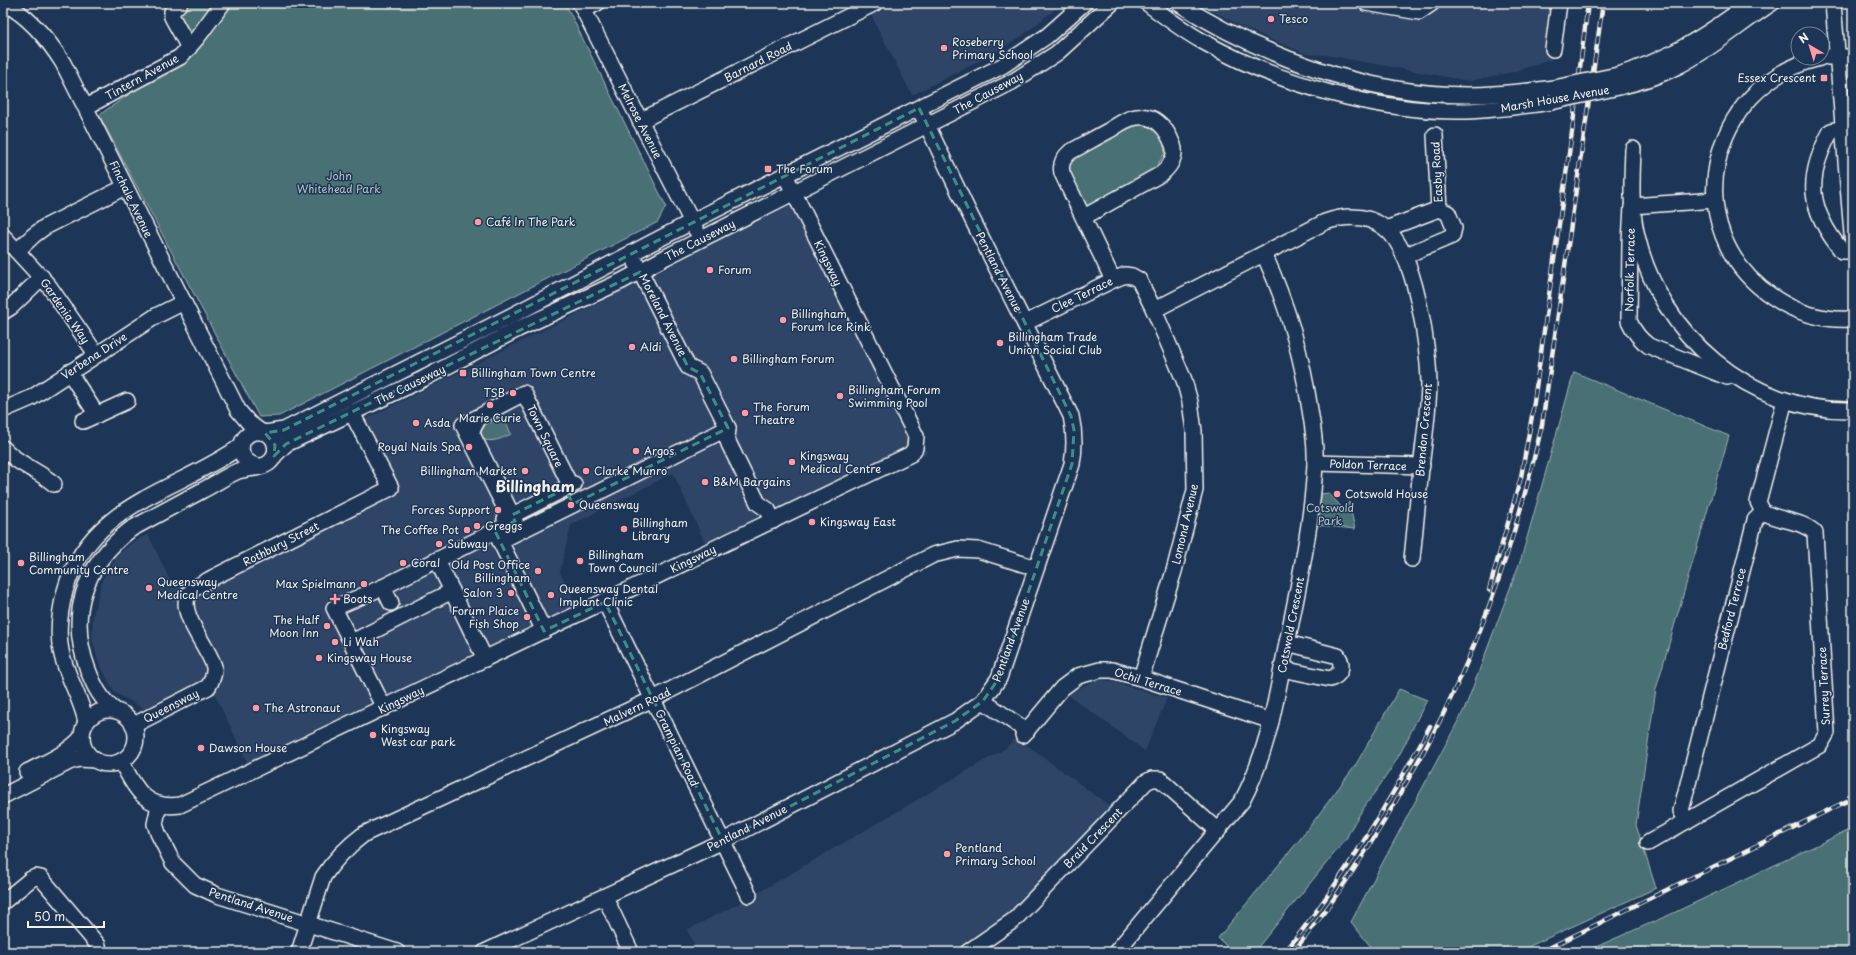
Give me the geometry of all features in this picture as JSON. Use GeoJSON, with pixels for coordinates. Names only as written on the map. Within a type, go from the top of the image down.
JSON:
{"type":"FeatureCollection","features":[{"type":"Feature","properties":{"kind":"street","name":"Finchale Avenue"},"geometry":{"type":"LineString","coordinates":[[4,3],[20,13],[33,24],[53,46],[86,107],[238,410],[249,423],[263,432]]}},
{"type":"Feature","properties":{"kind":"street"},"geometry":{"type":"LineString","coordinates":[[180,3],[172,11],[172,17],[189,48]]}},
{"type":"Feature","properties":{"kind":"street","name":"Tintern Avenue"},"geometry":{"type":"LineString","coordinates":[[86,107],[169,64],[189,48],[223,3]]}},
{"type":"Feature","properties":{"kind":"street"},"geometry":{"type":"LineString","coordinates":[[582,6],[597,3]]}},
{"type":"Feature","properties":{"kind":"street","name":"The Causeway"},"geometry":{"type":"LineString","coordinates":[[86,722],[83,707],[67,671],[61,650],[59,623],[68,582],[79,556],[98,531],[115,517],[223,458],[242,443],[250,434],[284,430],[507,318],[631,252],[997,69],[1029,49],[1071,16],[1084,3]]}},
{"type":"Feature","properties":{"kind":"street","name":"The Causeway"},"geometry":{"type":"LineString","coordinates":[[115,710],[107,704],[98,693],[83,657],[79,621],[81,603],[93,570],[104,553],[116,540],[131,529],[238,471],[269,463],[286,444],[352,413],[518,329],[640,271],[1012,82],[1058,53],[1112,3]]}},
{"type":"Feature","properties":{"kind":"street","name":"Marsh House Avenue"},"geometry":{"type":"LineString","coordinates":[[1147,3],[1201,40],[1244,62],[1309,87],[1348,97],[1398,106],[1465,111],[1500,109],[1553,95],[1618,81],[1647,80],[1679,66],[1722,39],[1772,3]]}},
{"type":"Feature","properties":{"kind":"street","name":"Marsh House Avenue"},"geometry":{"type":"LineString","coordinates":[[1178,3],[1202,18],[1251,43],[1287,59],[1351,79],[1428,92],[1466,95],[1512,93],[1553,95]]}},
{"type":"Feature","properties":{"kind":"street"},"geometry":{"type":"LineString","coordinates":[[1366,3],[1419,12],[1432,3]]}},
{"type":"Feature","properties":{"kind":"street"},"geometry":{"type":"LineString","coordinates":[[1552,50],[1559,3]]}},
{"type":"Feature","properties":{"kind":"street","name":"Marsh House Avenue"},"geometry":{"type":"LineString","coordinates":[[1618,81],[1643,67],[1674,54],[1700,38],[1750,3]]}},
{"type":"Feature","properties":{"kind":"street"},"geometry":{"type":"LineString","coordinates":[[1830,26],[1833,3]]}},
{"type":"Feature","properties":{"kind":"street","name":"Barnard Road"},"geometry":{"type":"LineString","coordinates":[[640,121],[868,5]]}},
{"type":"Feature","properties":{"kind":"street","name":"Melrose Avenue"},"geometry":{"type":"LineString","coordinates":[[582,6],[700,240]]}},
{"type":"Feature","properties":{"kind":"street"},"geometry":{"type":"LineString","coordinates":[[1830,57],[1853,57]]}},
{"type":"Feature","properties":{"kind":"street"},"geometry":{"type":"LineString","coordinates":[[1794,66],[1772,79],[1755,93],[1740,109],[1729,126],[1717,162],[1714,200],[1728,246],[1751,280],[1766,292],[1799,312],[1817,318],[1839,320],[1853,319]]}},
{"type":"Feature","properties":{"kind":"street"},"geometry":{"type":"LineString","coordinates":[[1829,66],[1848,129],[1853,246]]}},
{"type":"Feature","properties":{"kind":"street"},"geometry":{"type":"LineString","coordinates":[[1348,97],[1351,79]]}},
{"type":"Feature","properties":{"kind":"street","name":"Pentland Avenue"},"geometry":{"type":"LineString","coordinates":[[485,952],[722,841],[955,721],[984,701],[999,678],[1072,464],[1075,446],[1074,430],[1071,416],[968,211],[919,108]]}},
{"type":"Feature","properties":{"kind":"street"},"geometry":{"type":"LineString","coordinates":[[1084,217],[1161,174],[1168,168],[1174,154],[1174,148],[1170,135],[1156,120],[1146,116],[1132,118],[1065,156],[1061,166],[1062,173],[1113,280]]}},
{"type":"Feature","properties":{"kind":"street"},"geometry":{"type":"LineString","coordinates":[[1848,129],[1831,131],[1820,151],[1814,177],[1815,201],[1821,220],[1829,235],[1842,251],[1853,251]]}},
{"type":"Feature","properties":{"kind":"street","name":"Easby Road"},"geometry":{"type":"LineString","coordinates":[[1437,135],[1439,209]]}},
{"type":"Feature","properties":{"kind":"street"},"geometry":{"type":"LineString","coordinates":[[1633,149],[1632,206],[1636,235],[1647,271],[1670,314],[1685,332],[1707,355],[1726,370],[1752,387],[1785,400],[1816,408],[1853,410]]}},
{"type":"Feature","properties":{"kind":"street","name":"Kingsway"},"geometry":{"type":"LineString","coordinates":[[159,805],[172,806],[188,802],[906,457],[915,448],[916,436],[785,175]]}},
{"type":"Feature","properties":{"kind":"street"},"geometry":{"type":"LineString","coordinates":[[17,251],[45,227],[125,187]]}},
{"type":"Feature","properties":{"kind":"street"},"geometry":{"type":"LineString","coordinates":[[1632,206],[1714,200]]}},
{"type":"Feature","properties":{"kind":"street","name":"Norfolk Terrace"},"geometry":{"type":"LineString","coordinates":[[1632,206],[1629,321],[1634,332],[1641,341],[1649,346],[1752,387]]}},
{"type":"Feature","properties":{"kind":"street"},"geometry":{"type":"LineString","coordinates":[[1386,229],[1439,209],[1448,213],[1454,228],[1452,236],[1404,256]]}},
{"type":"Feature","properties":{"kind":"street","name":"Brendon Crescent"},"geometry":{"type":"LineString","coordinates":[[1154,310],[1325,222],[1336,218],[1352,216],[1364,218],[1377,223],[1386,229],[1398,243],[1404,256],[1419,304],[1427,346],[1429,386],[1427,426],[1412,559]]}},
{"type":"Feature","properties":{"kind":"street","name":"Gardenia Way"},"geometry":{"type":"LineString","coordinates":[[3,236],[42,277],[96,354]]}},
{"type":"Feature","properties":{"kind":"street","name":"Moreland Avenue"},"geometry":{"type":"LineString","coordinates":[[631,252],[688,367],[700,373],[728,428],[727,438],[729,444],[758,503],[768,510],[773,521]]}},
{"type":"Feature","properties":{"kind":"street","name":"Cotswold Crescent"},"geometry":{"type":"LineString","coordinates":[[1116,952],[1242,801],[1254,779],[1263,755],[1271,721],[1305,553],[1315,463],[1312,423],[1300,354],[1294,330],[1264,254]]}},
{"type":"Feature","properties":{"kind":"street","name":"Clee Terrace"},"geometry":{"type":"LineString","coordinates":[[1025,323],[1125,275],[1132,276],[1139,280]]}},
{"type":"Feature","properties":{"kind":"street"},"geometry":{"type":"LineString","coordinates":[[3,312],[11,307],[42,277]]}},
{"type":"Feature","properties":{"kind":"street","name":"Lomond Avenue"},"geometry":{"type":"LineString","coordinates":[[1139,280],[1176,358],[1190,402],[1194,431],[1195,490],[1174,571],[1140,678]]}},
{"type":"Feature","properties":{"kind":"street","name":"Verbena Drive"},"geometry":{"type":"LineString","coordinates":[[3,410],[31,398],[156,316],[184,302]]}},
{"type":"Feature","properties":{"kind":"street"},"geometry":{"type":"LineString","coordinates":[[69,372],[97,415]]}},
{"type":"Feature","properties":{"kind":"street"},"geometry":{"type":"LineString","coordinates":[[514,518],[471,432],[476,420],[522,397],[573,504]]}},
{"type":"Feature","properties":{"kind":"street"},"geometry":{"type":"LineString","coordinates":[[1763,512],[1758,502],[1785,400]]}},
{"type":"Feature","properties":{"kind":"street"},"geometry":{"type":"LineString","coordinates":[[83,421],[127,401]]}},
{"type":"Feature","properties":{"kind":"street","name":"Finchale Avenue"},"geometry":{"type":"LineString","coordinates":[[238,410],[242,443]]}},
{"type":"Feature","properties":{"kind":"street","name":"Rothbury Street"},"geometry":{"type":"LineString","coordinates":[[208,687],[213,679],[214,668],[187,611],[186,600],[190,592],[214,577],[391,488],[352,413]]}},
{"type":"Feature","properties":{"kind":"street"},"geometry":{"type":"LineString","coordinates":[[384,708],[334,608],[383,587],[437,560],[573,504],[728,428]]}},
{"type":"Feature","properties":{"kind":"street"},"geometry":{"type":"LineString","coordinates":[[263,432],[272,439],[275,445],[274,456]]}},
{"type":"Feature","properties":{"kind":"street"},"geometry":{"type":"LineString","coordinates":[[242,443],[242,454],[245,460],[253,466],[259,466]]}},
{"type":"Feature","properties":{"kind":"street"},"geometry":{"type":"LineString","coordinates":[[3,448],[10,456],[20,463],[43,474],[54,484]]}},
{"type":"Feature","properties":{"kind":"street","name":"Poldon Terrace"},"geometry":{"type":"LineString","coordinates":[[1315,463],[1422,466]]}},
{"type":"Feature","properties":{"kind":"street"},"geometry":{"type":"LineString","coordinates":[[498,536],[514,518],[566,489]]}},
{"type":"Feature","properties":{"kind":"street","name":"Bedford Terrace"},"geometry":{"type":"LineString","coordinates":[[1687,821],[1681,811],[1755,520],[1763,512]]}},
{"type":"Feature","properties":{"kind":"street","name":"Surrey Terrace"},"geometry":{"type":"LineString","coordinates":[[1648,843],[1820,745],[1827,733],[1815,533],[1809,527],[1770,516],[1763,512]]}},
{"type":"Feature","properties":{"kind":"street"},"geometry":{"type":"LineString","coordinates":[[498,536],[544,631]]}},
{"type":"Feature","properties":{"kind":"street","name":"Malvern Road"},"geometry":{"type":"LineString","coordinates":[[299,952],[323,877],[329,867],[342,853],[364,834],[653,699],[933,555],[958,549],[978,550],[1036,568]]}},
{"type":"Feature","properties":{"kind":"street"},"geometry":{"type":"LineString","coordinates":[[437,560],[486,659]]}},
{"type":"Feature","properties":{"kind":"street"},"geometry":{"type":"LineString","coordinates":[[383,587],[391,603]]}},
{"type":"Feature","properties":{"kind":"street"},"geometry":{"type":"LineString","coordinates":[[352,642],[452,591]]}},
{"type":"Feature","properties":{"kind":"street","name":"Grampian Road"},"geometry":{"type":"LineString","coordinates":[[605,602],[748,895]]}},
{"type":"Feature","properties":{"kind":"street"},"geometry":{"type":"LineString","coordinates":[[1282,669],[1330,679],[1336,677],[1342,667],[1338,656],[1287,643]]}},
{"type":"Feature","properties":{"kind":"street","name":"Ochil Terrace"},"geometry":{"type":"LineString","coordinates":[[984,701],[1025,733],[1062,688],[1078,676],[1100,670],[1112,670],[1271,721]]}},
{"type":"Feature","properties":{"kind":"street","name":"Queensway"},"geometry":{"type":"LineString","coordinates":[[134,725],[208,687]]}},
{"type":"Feature","properties":{"kind":"street"},"geometry":{"type":"LineString","coordinates":[[3,796],[69,762],[79,760],[95,760],[106,764],[121,761],[133,750],[136,735],[134,725],[126,716],[115,710],[100,711],[86,722],[82,737],[83,745],[95,760]]}},
{"type":"Feature","properties":{"kind":"street"},"geometry":{"type":"LineString","coordinates":[[3,785],[65,752],[75,745],[82,737]]}},
{"type":"Feature","properties":{"kind":"street"},"geometry":{"type":"LineString","coordinates":[[121,761],[134,786],[144,796],[159,805]]}},
{"type":"Feature","properties":{"kind":"street","name":"Braid Crescent"},"geometry":{"type":"LineString","coordinates":[[968,952],[1014,920],[1146,782],[1152,779],[1160,780],[1218,831]]}},
{"type":"Feature","properties":{"kind":"street","name":"Pentland Avenue"},"geometry":{"type":"LineString","coordinates":[[159,805],[156,824],[158,833],[173,863],[195,885],[217,895],[397,952]]}},
{"type":"Feature","properties":{"kind":"street"},"geometry":{"type":"LineString","coordinates":[[3,902],[31,879],[36,877],[41,878],[98,945],[99,952]]}},
{"type":"Feature","properties":{"kind":"street"},"geometry":{"type":"LineString","coordinates":[[605,897],[630,952]]}},
{"type":"Feature","properties":{"kind":"highlighted area"},"geometry":{"type":"Polygon","coordinates":[[[919,108],[1071,416],[1074,430],[1072,464],[999,678],[983,701],[955,721],[723,841],[605,602],[544,631],[495,531],[515,521],[512,515],[565,489],[573,504],[728,428],[700,373],[688,367],[640,272],[286,444],[274,456],[275,445],[265,433],[284,430],[919,108]]]}},
{"type":"Feature","properties":{"kind":"shaded area","name":"Roseberry Primary School"},"geometry":{"type":"Polygon","coordinates":[[[868,3],[1063,3],[1022,36],[991,55],[912,95],[869,11],[868,3]]]}},
{"type":"Feature","properties":{"kind":"shaded area"},"geometry":{"type":"Polygon","coordinates":[[[1198,3],[1560,3],[1551,60],[1513,72],[1469,81],[1326,55],[1306,54],[1244,28],[1198,3]]]}},
{"type":"Feature","properties":{"kind":"shaded area"},"geometry":{"type":"Polygon","coordinates":[[[798,197],[927,453],[249,766],[208,680],[144,709],[114,692],[99,663],[92,639],[93,615],[103,578],[119,554],[130,544],[148,534],[174,589],[386,486],[360,422],[654,275],[798,197]],[[673,473],[571,525],[560,572],[577,606],[706,545],[673,473]]]}},
{"type":"Feature","properties":{"kind":"shaded area"},"geometry":{"type":"Polygon","coordinates":[[[1100,678],[1167,698],[1145,751],[1067,694],[1100,678]]]}},
{"type":"Feature","properties":{"kind":"shaded area","name":"Pentland Primary School"},"geometry":{"type":"Polygon","coordinates":[[[1016,737],[1114,809],[1004,921],[958,952],[698,952],[687,930],[747,899],[1006,748],[1016,737]]]}},
{"type":"Feature","properties":{"kind":"green space","name":"John Whitehead Park"},"geometry":{"type":"Polygon","coordinates":[[[175,3],[565,3],[666,206],[658,222],[279,416],[259,417],[99,115],[189,53],[175,3]]]}},
{"type":"Feature","properties":{"kind":"green space"},"geometry":{"type":"Polygon","coordinates":[[[1135,119],[1158,129],[1162,138],[1165,153],[1154,170],[1082,211],[1067,163],[1135,119]]]}},
{"type":"Feature","properties":{"kind":"green space"},"geometry":{"type":"Polygon","coordinates":[[[1574,372],[1729,436],[1656,689],[1636,825],[1656,888],[1517,952],[1375,952],[1351,922],[1465,708],[1521,559],[1574,372]]]}},
{"type":"Feature","properties":{"kind":"green space"},"geometry":{"type":"Polygon","coordinates":[[[503,415],[511,434],[500,439],[482,439],[481,432],[485,425],[503,415]]]}},
{"type":"Feature","properties":{"kind":"green space","name":"Cotswold Park"},"geometry":{"type":"Polygon","coordinates":[[[1329,493],[1343,509],[1349,502],[1355,529],[1316,525],[1320,494],[1329,493]]]}},
{"type":"Feature","properties":{"kind":"green space"},"geometry":{"type":"Polygon","coordinates":[[[1399,689],[1427,700],[1391,769],[1361,812],[1346,839],[1254,952],[1232,952],[1218,938],[1301,838],[1355,766],[1399,689]]]}},
{"type":"Feature","properties":{"kind":"green space"},"geometry":{"type":"Polygon","coordinates":[[[1853,828],[1853,952],[1584,952],[1669,915],[1853,828]]]}},
{"type":"Feature","properties":{"kind":"railway"},"geometry":{"type":"LineString","coordinates":[[1489,590],[1521,477],[1532,416],[1572,132],[1588,3]]}},
{"type":"Feature","properties":{"kind":"railway"},"geometry":{"type":"LineString","coordinates":[[1293,952],[1323,915],[1363,856],[1400,794],[1442,717],[1477,638],[1514,533],[1542,425],[1603,3]]}},
{"type":"Feature","properties":{"kind":"railway"},"geometry":{"type":"LineString","coordinates":[[1285,952],[1345,871],[1381,814],[1430,726]]}},
{"type":"Feature","properties":{"kind":"railway"},"geometry":{"type":"LineString","coordinates":[[1541,952],[1853,798]]}},
{"type":"Feature","properties":{"kind":"place","name":"Tesco"},"geometry":{"type":"Point","coordinates":[1271,19]}},
{"type":"Feature","properties":{"kind":"place","name":"Roseberry Primary School"},"geometry":{"type":"Point","coordinates":[944,48]}},
{"type":"Feature","properties":{"kind":"place","name":"Essex Crescent"},"geometry":{"type":"Point","coordinates":[1824,78]}},
{"type":"Feature","properties":{"kind":"place","name":"The Forum"},"geometry":{"type":"Point","coordinates":[768,169]}},
{"type":"Feature","properties":{"kind":"place","name":"Café In The Park"},"geometry":{"type":"Point","coordinates":[478,222]}},
{"type":"Feature","properties":{"kind":"place","name":"Forum"},"geometry":{"type":"Point","coordinates":[710,270]}},
{"type":"Feature","properties":{"kind":"place","name":"Billingham Forum Ice Rink"},"geometry":{"type":"Point","coordinates":[783,320]}},
{"type":"Feature","properties":{"kind":"place","name":"Billingham Trade Union Social Club"},"geometry":{"type":"Point","coordinates":[1000,343]}},
{"type":"Feature","properties":{"kind":"place","name":"Aldi"},"geometry":{"type":"Point","coordinates":[632,347]}},
{"type":"Feature","properties":{"kind":"place","name":"Billingham Forum"},"geometry":{"type":"Point","coordinates":[734,359]}},
{"type":"Feature","properties":{"kind":"place","name":"Billingham Town Centre"},"geometry":{"type":"Point","coordinates":[463,373]}},
{"type":"Feature","properties":{"kind":"place","name":"TSB"},"geometry":{"type":"Point","coordinates":[513,393]}},
{"type":"Feature","properties":{"kind":"place","name":"Billingham Forum Swimming Pool"},"geometry":{"type":"Point","coordinates":[840,396]}},
{"type":"Feature","properties":{"kind":"place","name":"Marie Curie"},"geometry":{"type":"Point","coordinates":[490,405]}},
{"type":"Feature","properties":{"kind":"place","name":"The Forum Theatre"},"geometry":{"type":"Point","coordinates":[745,413]}},
{"type":"Feature","properties":{"kind":"place","name":"Asda"},"geometry":{"type":"Point","coordinates":[416,423]}},
{"type":"Feature","properties":{"kind":"place","name":"Royal Nails Spa"},"geometry":{"type":"Point","coordinates":[469,447]}},
{"type":"Feature","properties":{"kind":"place","name":"Argos"},"geometry":{"type":"Point","coordinates":[636,451]}},
{"type":"Feature","properties":{"kind":"place","name":"Kingsway Medical Centre"},"geometry":{"type":"Point","coordinates":[792,462]}},
{"type":"Feature","properties":{"kind":"place","name":"Billingham Market"},"geometry":{"type":"Point","coordinates":[525,471]}},
{"type":"Feature","properties":{"kind":"place","name":"Clarke Munro"},"geometry":{"type":"Point","coordinates":[586,471]}},
{"type":"Feature","properties":{"kind":"place","name":"B&M Bargains"},"geometry":{"type":"Point","coordinates":[705,482]}},
{"type":"Feature","properties":{"kind":"place","name":"Cotswold House"},"geometry":{"type":"Point","coordinates":[1337,494]}},
{"type":"Feature","properties":{"kind":"place","name":"Queensway"},"geometry":{"type":"Point","coordinates":[571,505]}},
{"type":"Feature","properties":{"kind":"place","name":"Forces Support"},"geometry":{"type":"Point","coordinates":[498,510]}},
{"type":"Feature","properties":{"kind":"place","name":"Kingsway East"},"geometry":{"type":"Point","coordinates":[812,522]}},
{"type":"Feature","properties":{"kind":"place","name":"Greggs"},"geometry":{"type":"Point","coordinates":[477,526]}},
{"type":"Feature","properties":{"kind":"place","name":"Billingham Library"},"geometry":{"type":"Point","coordinates":[624,529]}},
{"type":"Feature","properties":{"kind":"place","name":"The Coffee Pot"},"geometry":{"type":"Point","coordinates":[467,530]}},
{"type":"Feature","properties":{"kind":"place","name":"Subway"},"geometry":{"type":"Point","coordinates":[439,544]}},
{"type":"Feature","properties":{"kind":"place","name":"Billingham Town Council"},"geometry":{"type":"Point","coordinates":[580,561]}},
{"type":"Feature","properties":{"kind":"place","name":"Billingham Community Centre"},"geometry":{"type":"Point","coordinates":[21,563]}},
{"type":"Feature","properties":{"kind":"place","name":"Coral"},"geometry":{"type":"Point","coordinates":[403,563]}},
{"type":"Feature","properties":{"kind":"place","name":"Old Post Office Billingham"},"geometry":{"type":"Point","coordinates":[538,571]}},
{"type":"Feature","properties":{"kind":"place","name":"Max Spielmann"},"geometry":{"type":"Point","coordinates":[364,584]}},
{"type":"Feature","properties":{"kind":"place","name":"Queensway Medical Centre"},"geometry":{"type":"Point","coordinates":[149,588]}},
{"type":"Feature","properties":{"kind":"place","name":"Salon 3"},"geometry":{"type":"Point","coordinates":[511,593]}},
{"type":"Feature","properties":{"kind":"place","name":"Queensway Dental Implant Clinic"},"geometry":{"type":"Point","coordinates":[551,595]}},
{"type":"Feature","properties":{"kind":"place","name":"Boots"},"geometry":{"type":"Point","coordinates":[335,599]}},
{"type":"Feature","properties":{"kind":"place","name":"Forum Plaice Fish Shop"},"geometry":{"type":"Point","coordinates":[527,617]}},
{"type":"Feature","properties":{"kind":"place","name":"The Half Moon Inn"},"geometry":{"type":"Point","coordinates":[327,626]}},
{"type":"Feature","properties":{"kind":"place","name":"Li Wah"},"geometry":{"type":"Point","coordinates":[335,642]}},
{"type":"Feature","properties":{"kind":"place","name":"Kingsway House"},"geometry":{"type":"Point","coordinates":[319,658]}},
{"type":"Feature","properties":{"kind":"place","name":"The Astronaut"},"geometry":{"type":"Point","coordinates":[256,708]}},
{"type":"Feature","properties":{"kind":"place","name":"Kingsway West car park"},"geometry":{"type":"Point","coordinates":[373,735]}},
{"type":"Feature","properties":{"kind":"place","name":"Dawson House"},"geometry":{"type":"Point","coordinates":[201,748]}},
{"type":"Feature","properties":{"kind":"place","name":"Pentland Primary School"},"geometry":{"type":"Point","coordinates":[947,854]}},
{"type":"Feature","properties":{"kind":"district","name":"Billingham"},"geometry":{"type":"Point","coordinates":[535,487]}}]}
